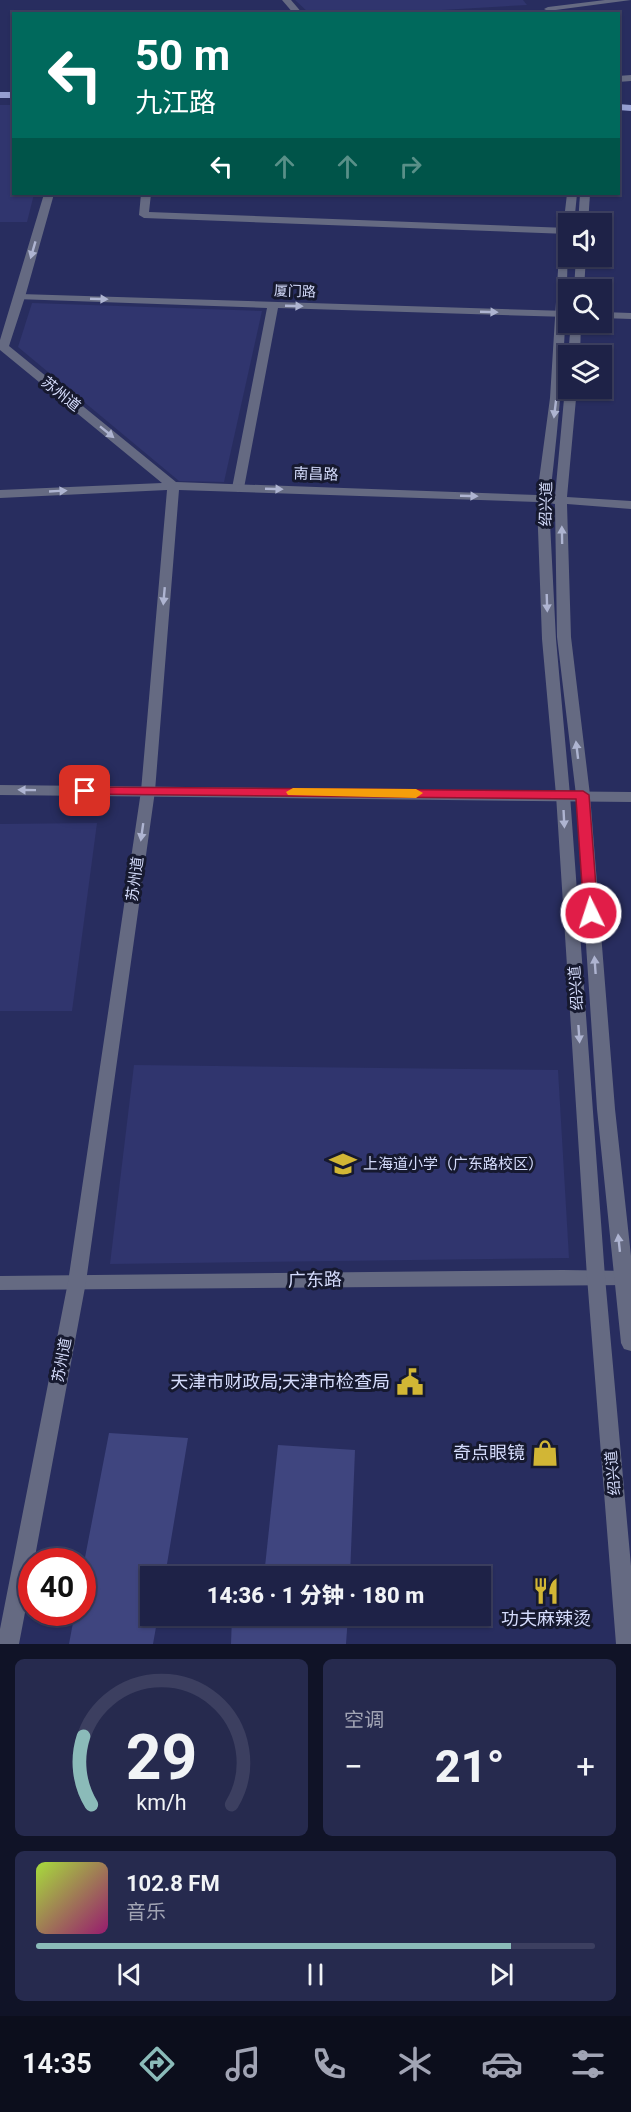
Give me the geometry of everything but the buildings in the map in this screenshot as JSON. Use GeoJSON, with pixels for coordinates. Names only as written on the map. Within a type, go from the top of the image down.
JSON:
{"type":"FeatureCollection","features":[{"type":"Feature","properties":{"kind":"street"},"geometry":{"type":"LineString","coordinates":[[286,0],[297,12]]}},
{"type":"Feature","properties":{"kind":"street"},"geometry":{"type":"LineString","coordinates":[[538,0],[550,11],[627,0]]}},
{"type":"Feature","properties":{"kind":"street","name":"苏州道"},"geometry":{"type":"LineString","coordinates":[[8,1644],[77,1282],[148,791],[172,486],[1,347],[20,297],[49,195]]}},
{"type":"Feature","properties":{"kind":"street"},"geometry":{"type":"LineString","coordinates":[[146,195],[144,215],[558,231]]}},
{"type":"Feature","properties":{"kind":"street","name":"绍兴道"},"geometry":{"type":"LineString","coordinates":[[570,213],[572,195]]}},
{"type":"Feature","properties":{"kind":"street"},"geometry":{"type":"LineString","coordinates":[[584,213],[585,195]]}},
{"type":"Feature","properties":{"kind":"street","name":"厦门路"},"geometry":{"type":"LineString","coordinates":[[20,297],[558,314]]}},
{"type":"Feature","properties":{"kind":"street"},"geometry":{"type":"LineString","coordinates":[[237,488],[273,305]]}},
{"type":"Feature","properties":{"kind":"street"},"geometry":{"type":"LineString","coordinates":[[612,315],[631,316]]}},
{"type":"Feature","properties":{"kind":"street","name":"绍兴道"},"geometry":{"type":"LineString","coordinates":[[563,333],[543,499],[549,639],[563,795],[596,1277],[627,1644]]}},
{"type":"Feature","properties":{"kind":"street","name":"绍兴道"},"geometry":{"type":"LineString","coordinates":[[570,399],[561,500],[564,636],[583,795],[606,1109],[627,1278],[631,1343]]}},
{"type":"Feature","properties":{"kind":"street","name":"南昌路"},"geometry":{"type":"LineString","coordinates":[[0,494],[172,486],[543,499],[631,505]]}},
{"type":"Feature","properties":{"kind":"street"},"geometry":{"type":"LineString","coordinates":[[0,790],[631,797]]}},
{"type":"Feature","properties":{"kind":"street","name":"广东路"},"geometry":{"type":"LineString","coordinates":[[0,1283],[627,1278]]}},
{"type":"Feature","properties":{"kind":"shaded area"},"geometry":{"type":"Polygon","coordinates":[[[295,0],[523,0],[527,5],[408,12],[308,12],[295,0]]]}},
{"type":"Feature","properties":{"kind":"shaded area"},"geometry":{"type":"Polygon","coordinates":[[[0,105],[12,105],[12,195],[34,195],[27,222],[0,222],[0,105]]]}},
{"type":"Feature","properties":{"kind":"shaded area"},"geometry":{"type":"Polygon","coordinates":[[[32,303],[262,311],[224,482],[179,481],[18,347],[32,303]]]}},
{"type":"Feature","properties":{"kind":"shaded area"},"geometry":{"type":"Polygon","coordinates":[[[97,823],[72,1011],[0,1011],[0,824],[97,823]]]}},
{"type":"Feature","properties":{"kind":"shaded area","name":"上海道小学（广东路校区）"},"geometry":{"type":"Polygon","coordinates":[[[134,1065],[558,1070],[569,1258],[110,1264],[134,1065]]]}},
{"type":"Feature","properties":{"kind":"slow traffic"},"geometry":{"type":"LineString","coordinates":[[293,792],[416,793]]}},
{"type":"Feature","properties":{"kind":"place","name":"上海道小学（广东路校区）"},"geometry":{"type":"Point","coordinates":[343,1164]}},
{"type":"Feature","properties":{"kind":"place","name":"天津市财政局;天津市检查局"},"geometry":{"type":"Point","coordinates":[410,1382]}},
{"type":"Feature","properties":{"kind":"place","name":"奇点眼镜"},"geometry":{"type":"Point","coordinates":[545,1453]}},
{"type":"Feature","properties":{"kind":"place","name":"功夫麻辣烫"},"geometry":{"type":"Point","coordinates":[546,1591]}},
{"type":"Feature","properties":{"kind":"route"},"geometry":{"type":"LineString","coordinates":[[85,791],[583,795],[591,913]]}}]}
